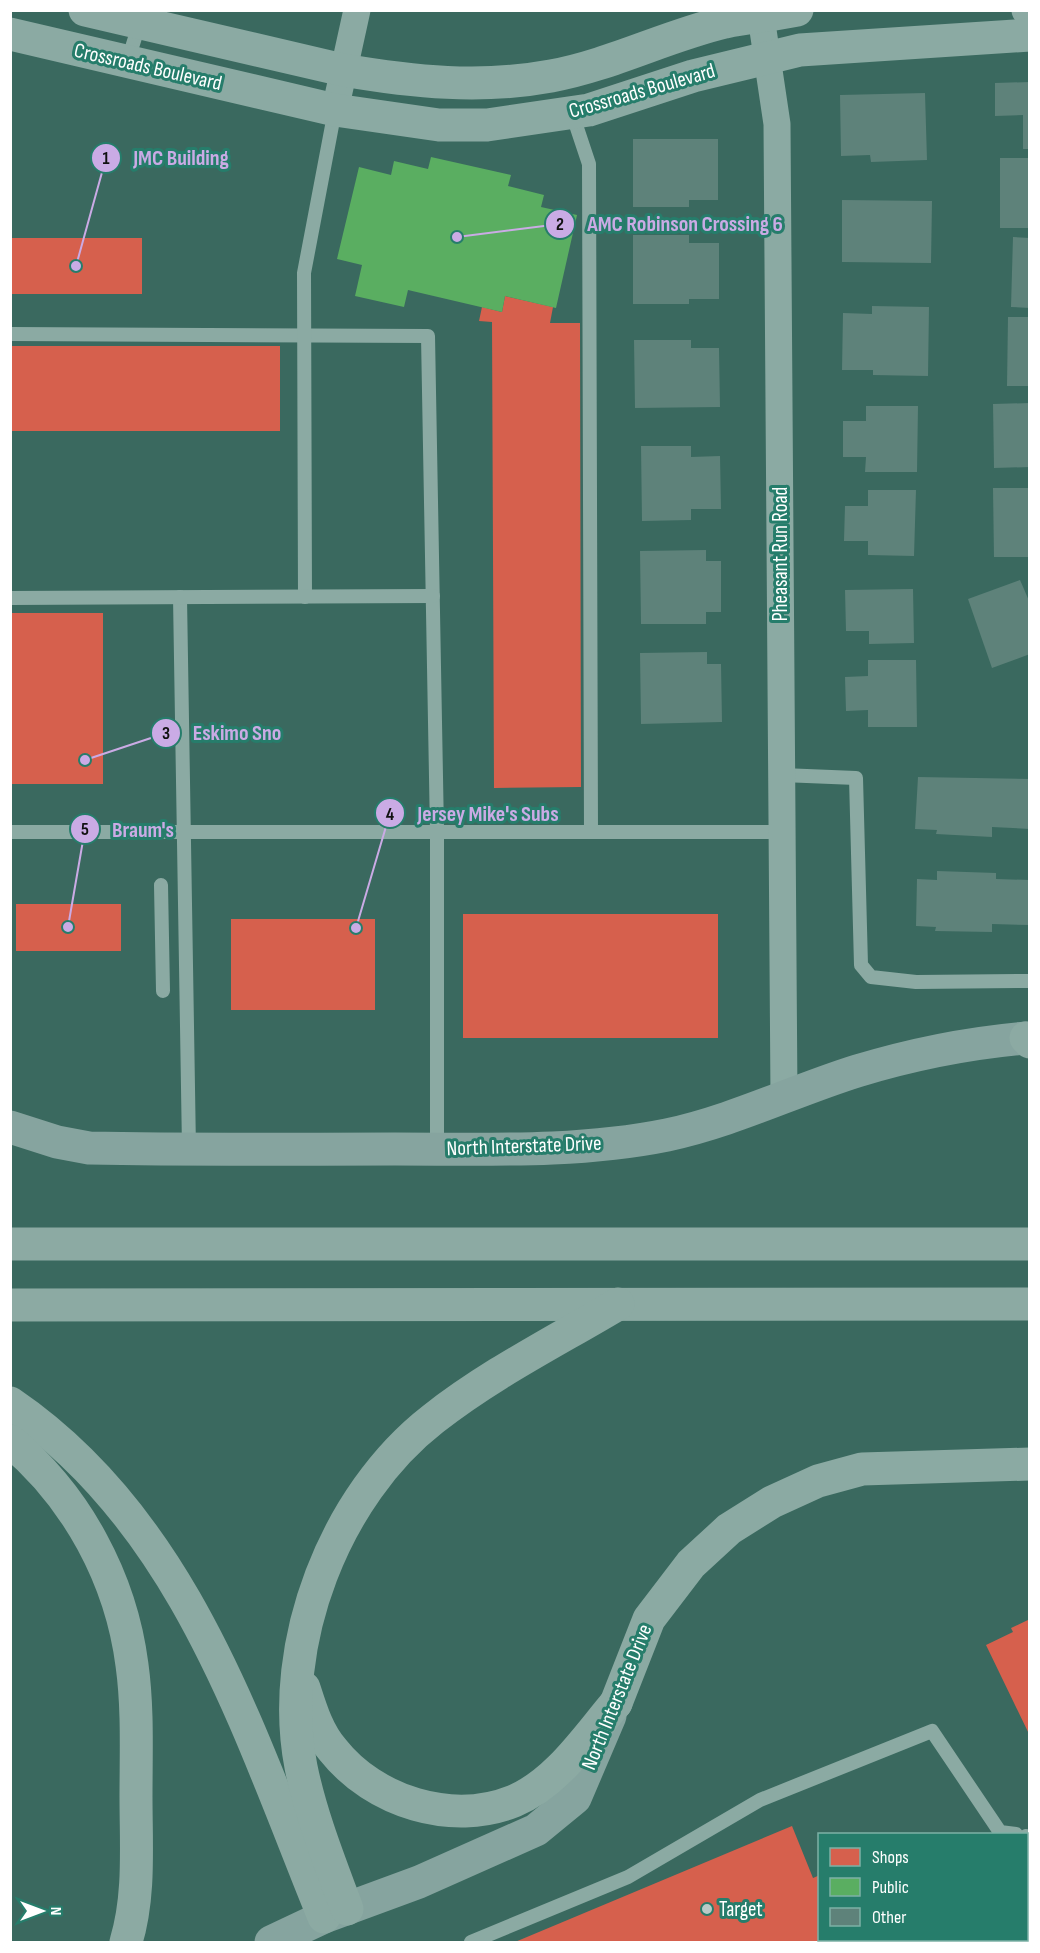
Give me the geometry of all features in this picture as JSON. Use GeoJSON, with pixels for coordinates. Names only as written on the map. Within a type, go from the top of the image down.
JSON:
{"type":"FeatureCollection","features":[{"type":"Feature","properties":{"kind":"highway"},"geometry":{"type":"LineString","coordinates":[[10,1244],[1029,1244]]}},
{"type":"Feature","properties":{"kind":"highway"},"geometry":{"type":"LineString","coordinates":[[336,1913],[301,1766],[296,1720],[298,1671],[310,1606],[334,1545],[356,1506],[394,1456],[432,1419],[484,1383],[619,1303]]}},
{"type":"Feature","properties":{"kind":"highway"},"geometry":{"type":"LineString","coordinates":[[10,1305],[1029,1304]]}},
{"type":"Feature","properties":{"kind":"highway"},"geometry":{"type":"LineString","coordinates":[[10,1403],[48,1430],[112,1494],[145,1537],[187,1600],[251,1729],[336,1913]]}},
{"type":"Feature","properties":{"kind":"highway"},"geometry":{"type":"LineString","coordinates":[[10,1441],[46,1477],[78,1516],[100,1555],[120,1609],[132,1665],[135,1716],[136,1877],[132,1924],[126,1942]]}},
{"type":"Feature","properties":{"kind":"highway"},"geometry":{"type":"LineString","coordinates":[[298,1671],[313,1717],[332,1749],[357,1776],[385,1794],[447,1810],[477,1810],[515,1800],[554,1775],[616,1703]]}},
{"type":"Feature","properties":{"kind":"main road","name":"North Interstate Drive"},"geometry":{"type":"LineString","coordinates":[[10,1126],[57,1142],[89,1148],[437,1149],[602,1145],[702,1126],[855,1071],[928,1052],[977,1042],[1029,1039]]}},
{"type":"Feature","properties":{"kind":"main road","name":"North Interstate Drive"},"geometry":{"type":"LineString","coordinates":[[271,1942],[336,1913],[419,1882],[536,1830],[575,1798],[616,1703]]}},
{"type":"Feature","properties":{"kind":"street","name":"Crossroads Boulevard"},"geometry":{"type":"LineString","coordinates":[[85,10],[343,70],[397,79],[460,84],[540,78],[578,71],[724,23],[761,14],[797,10]]}},
{"type":"Feature","properties":{"kind":"street"},"geometry":{"type":"LineString","coordinates":[[335,110],[357,10]]}},
{"type":"Feature","properties":{"kind":"street","name":"Pheasant Run Road"},"geometry":{"type":"LineString","coordinates":[[761,14],[777,124],[784,1098]]}},
{"type":"Feature","properties":{"kind":"street","name":"Crossroads Boulevard"},"geometry":{"type":"LineString","coordinates":[[10,34],[335,110],[439,125],[487,125],[572,113],[635,97],[693,76],[812,49],[1029,35]]}},
{"type":"Feature","properties":{"kind":"street","name":"North Interstate Drive"},"geometry":{"type":"LineString","coordinates":[[616,1703],[649,1619],[677,1582],[691,1564],[729,1529],[772,1502],[818,1482],[862,1469],[1029,1464]]}},
{"type":"Feature","properties":{"kind":"lane"},"geometry":{"type":"LineString","coordinates":[[127,63],[140,22]]}},
{"type":"Feature","properties":{"kind":"lane"},"geometry":{"type":"LineString","coordinates":[[305,597],[304,273],[335,110]]}},
{"type":"Feature","properties":{"kind":"lane"},"geometry":{"type":"LineString","coordinates":[[572,113],[589,164],[591,832]]}},
{"type":"Feature","properties":{"kind":"lane"},"geometry":{"type":"LineString","coordinates":[[10,334],[428,336],[437,832],[437,1149]]}},
{"type":"Feature","properties":{"kind":"lane"},"geometry":{"type":"LineString","coordinates":[[10,598],[433,596]]}},
{"type":"Feature","properties":{"kind":"lane"},"geometry":{"type":"LineString","coordinates":[[180,597],[189,1149]]}},
{"type":"Feature","properties":{"kind":"lane"},"geometry":{"type":"LineString","coordinates":[[782,775],[856,778],[861,965],[871,977],[916,982],[1029,981]]}},
{"type":"Feature","properties":{"kind":"lane"},"geometry":{"type":"LineString","coordinates":[[10,832],[783,832]]}},
{"type":"Feature","properties":{"kind":"lane"},"geometry":{"type":"LineString","coordinates":[[161,885],[163,991]]}},
{"type":"Feature","properties":{"kind":"lane"},"geometry":{"type":"LineString","coordinates":[[471,1942],[628,1877],[759,1800],[932,1731],[1000,1832],[1008,1833]]}},
{"type":"Feature","properties":{"kind":"building: Shops"},"geometry":{"type":"Polygon","coordinates":[[[10,238],[142,238],[142,294],[10,294],[10,238]]]}},
{"type":"Feature","properties":{"kind":"building: Shops"},"geometry":{"type":"Polygon","coordinates":[[[505,296],[553,307],[550,323],[580,323],[581,787],[494,788],[492,322],[479,321],[482,307],[502,312],[505,296]]]}},
{"type":"Feature","properties":{"kind":"building: Shops"},"geometry":{"type":"Polygon","coordinates":[[[10,346],[280,346],[280,431],[10,431],[10,346]]]}},
{"type":"Feature","properties":{"kind":"building: Shops"},"geometry":{"type":"Polygon","coordinates":[[[10,613],[103,613],[103,784],[10,784],[10,613]]]}},
{"type":"Feature","properties":{"kind":"building: Shops"},"geometry":{"type":"Polygon","coordinates":[[[16,904],[121,904],[121,951],[16,951],[16,904]]]}},
{"type":"Feature","properties":{"kind":"building: Shops"},"geometry":{"type":"Polygon","coordinates":[[[463,914],[718,914],[718,1038],[463,1038],[463,914]]]}},
{"type":"Feature","properties":{"kind":"building: Shops"},"geometry":{"type":"Polygon","coordinates":[[[231,919],[375,919],[375,1010],[231,1010],[231,919]]]}},
{"type":"Feature","properties":{"kind":"building: Shops"},"geometry":{"type":"Polygon","coordinates":[[[1030,1619],[1030,1736],[986,1645],[1013,1632],[1011,1628],[1030,1619]]]}},
{"type":"Feature","properties":{"kind":"building: Shops","name":"Target"},"geometry":{"type":"Polygon","coordinates":[[[792,1826],[813,1878],[818,1876],[818,1941],[971,1942],[515,1942],[792,1826]]]}},
{"type":"Feature","properties":{"kind":"building: Public"},"geometry":{"type":"Polygon","coordinates":[[[431,157],[511,175],[508,186],[544,195],[541,207],[577,215],[556,308],[505,296],[502,312],[408,290],[404,307],[355,296],[362,265],[337,259],[359,167],[391,175],[394,161],[428,169],[431,157]]]}},
{"type":"Feature","properties":{"kind":"building: Other"},"geometry":{"type":"Polygon","coordinates":[[[1030,82],[1030,149],[1023,149],[1023,115],[995,116],[995,83],[1030,82]]]}},
{"type":"Feature","properties":{"kind":"building: Other"},"geometry":{"type":"Polygon","coordinates":[[[925,93],[927,160],[871,162],[870,155],[841,156],[840,95],[925,93]]]}},
{"type":"Feature","properties":{"kind":"building: Other"},"geometry":{"type":"Polygon","coordinates":[[[633,139],[718,139],[718,200],[689,200],[689,207],[633,207],[633,139]]]}},
{"type":"Feature","properties":{"kind":"building: Other"},"geometry":{"type":"Polygon","coordinates":[[[1000,158],[1030,158],[1030,228],[1000,228],[1000,158]]]}},
{"type":"Feature","properties":{"kind":"building: Other"},"geometry":{"type":"Polygon","coordinates":[[[842,200],[932,201],[931,263],[842,262],[842,200]]]}},
{"type":"Feature","properties":{"kind":"building: Other"},"geometry":{"type":"Polygon","coordinates":[[[633,235],[689,235],[689,243],[719,243],[719,299],[689,299],[689,304],[633,304],[633,235]]]}},
{"type":"Feature","properties":{"kind":"building: Other"},"geometry":{"type":"Polygon","coordinates":[[[1013,237],[1030,238],[1030,308],[1011,307],[1013,237]]]}},
{"type":"Feature","properties":{"kind":"building: Other"},"geometry":{"type":"Polygon","coordinates":[[[872,306],[929,307],[928,376],[873,375],[873,370],[842,370],[843,313],[872,314],[872,306]]]}},
{"type":"Feature","properties":{"kind":"building: Other"},"geometry":{"type":"Polygon","coordinates":[[[1008,317],[1030,317],[1030,386],[1007,386],[1008,317]]]}},
{"type":"Feature","properties":{"kind":"building: Other"},"geometry":{"type":"Polygon","coordinates":[[[634,340],[691,340],[691,348],[719,348],[720,407],[635,408],[634,340]]]}},
{"type":"Feature","properties":{"kind":"building: Other"},"geometry":{"type":"Polygon","coordinates":[[[1030,403],[1030,467],[994,468],[993,404],[1030,403]]]}},
{"type":"Feature","properties":{"kind":"building: Other"},"geometry":{"type":"Polygon","coordinates":[[[866,406],[918,406],[917,472],[865,472],[866,457],[843,457],[843,421],[866,421],[866,406]]]}},
{"type":"Feature","properties":{"kind":"building: Other"},"geometry":{"type":"Polygon","coordinates":[[[641,446],[691,446],[691,457],[720,456],[721,509],[691,509],[691,520],[642,521],[641,446]]]}},
{"type":"Feature","properties":{"kind":"building: Other"},"geometry":{"type":"Polygon","coordinates":[[[993,488],[1030,488],[1030,557],[994,557],[993,488]]]}},
{"type":"Feature","properties":{"kind":"building: Other"},"geometry":{"type":"Polygon","coordinates":[[[868,490],[916,490],[914,556],[868,555],[868,541],[844,541],[845,506],[868,506],[868,490]]]}},
{"type":"Feature","properties":{"kind":"building: Other"},"geometry":{"type":"Polygon","coordinates":[[[706,550],[706,561],[721,561],[721,612],[706,612],[706,624],[641,624],[640,551],[706,550]]]}},
{"type":"Feature","properties":{"kind":"building: Other"},"geometry":{"type":"Polygon","coordinates":[[[1020,580],[1030,603],[1030,654],[992,668],[968,599],[1020,580]]]}},
{"type":"Feature","properties":{"kind":"building: Other"},"geometry":{"type":"Polygon","coordinates":[[[913,589],[914,643],[869,644],[869,631],[846,631],[845,590],[913,589]]]}},
{"type":"Feature","properties":{"kind":"building: Other"},"geometry":{"type":"Polygon","coordinates":[[[707,652],[707,664],[721,664],[722,722],[641,724],[640,653],[707,652]]]}},
{"type":"Feature","properties":{"kind":"building: Other"},"geometry":{"type":"Polygon","coordinates":[[[868,660],[916,660],[917,727],[868,727],[868,710],[846,711],[845,677],[868,676],[868,660]]]}},
{"type":"Feature","properties":{"kind":"building: Other"},"geometry":{"type":"Polygon","coordinates":[[[918,777],[1030,779],[1030,829],[992,827],[992,837],[936,834],[937,830],[915,829],[918,777]]]}},
{"type":"Feature","properties":{"kind":"building: Other"},"geometry":{"type":"Polygon","coordinates":[[[937,871],[996,873],[996,879],[1030,880],[1030,925],[992,924],[992,932],[935,931],[936,927],[916,926],[917,879],[937,880],[937,871]]]}},
{"type":"Feature","properties":{"kind":"place","name":"AMC Robinson Crossing 6"},"geometry":{"type":"Point","coordinates":[457,237]}},
{"type":"Feature","properties":{"kind":"place","name":"JMC Building"},"geometry":{"type":"Point","coordinates":[76,266]}},
{"type":"Feature","properties":{"kind":"place","name":"Eskimo Sno"},"geometry":{"type":"Point","coordinates":[85,760]}},
{"type":"Feature","properties":{"kind":"place","name":"Braum's"},"geometry":{"type":"Point","coordinates":[68,927]}},
{"type":"Feature","properties":{"kind":"place","name":"Jersey Mike's Subs"},"geometry":{"type":"Point","coordinates":[356,928]}},
{"type":"Feature","properties":{"kind":"place","name":"Target"},"geometry":{"type":"Point","coordinates":[707,1909]}}]}
